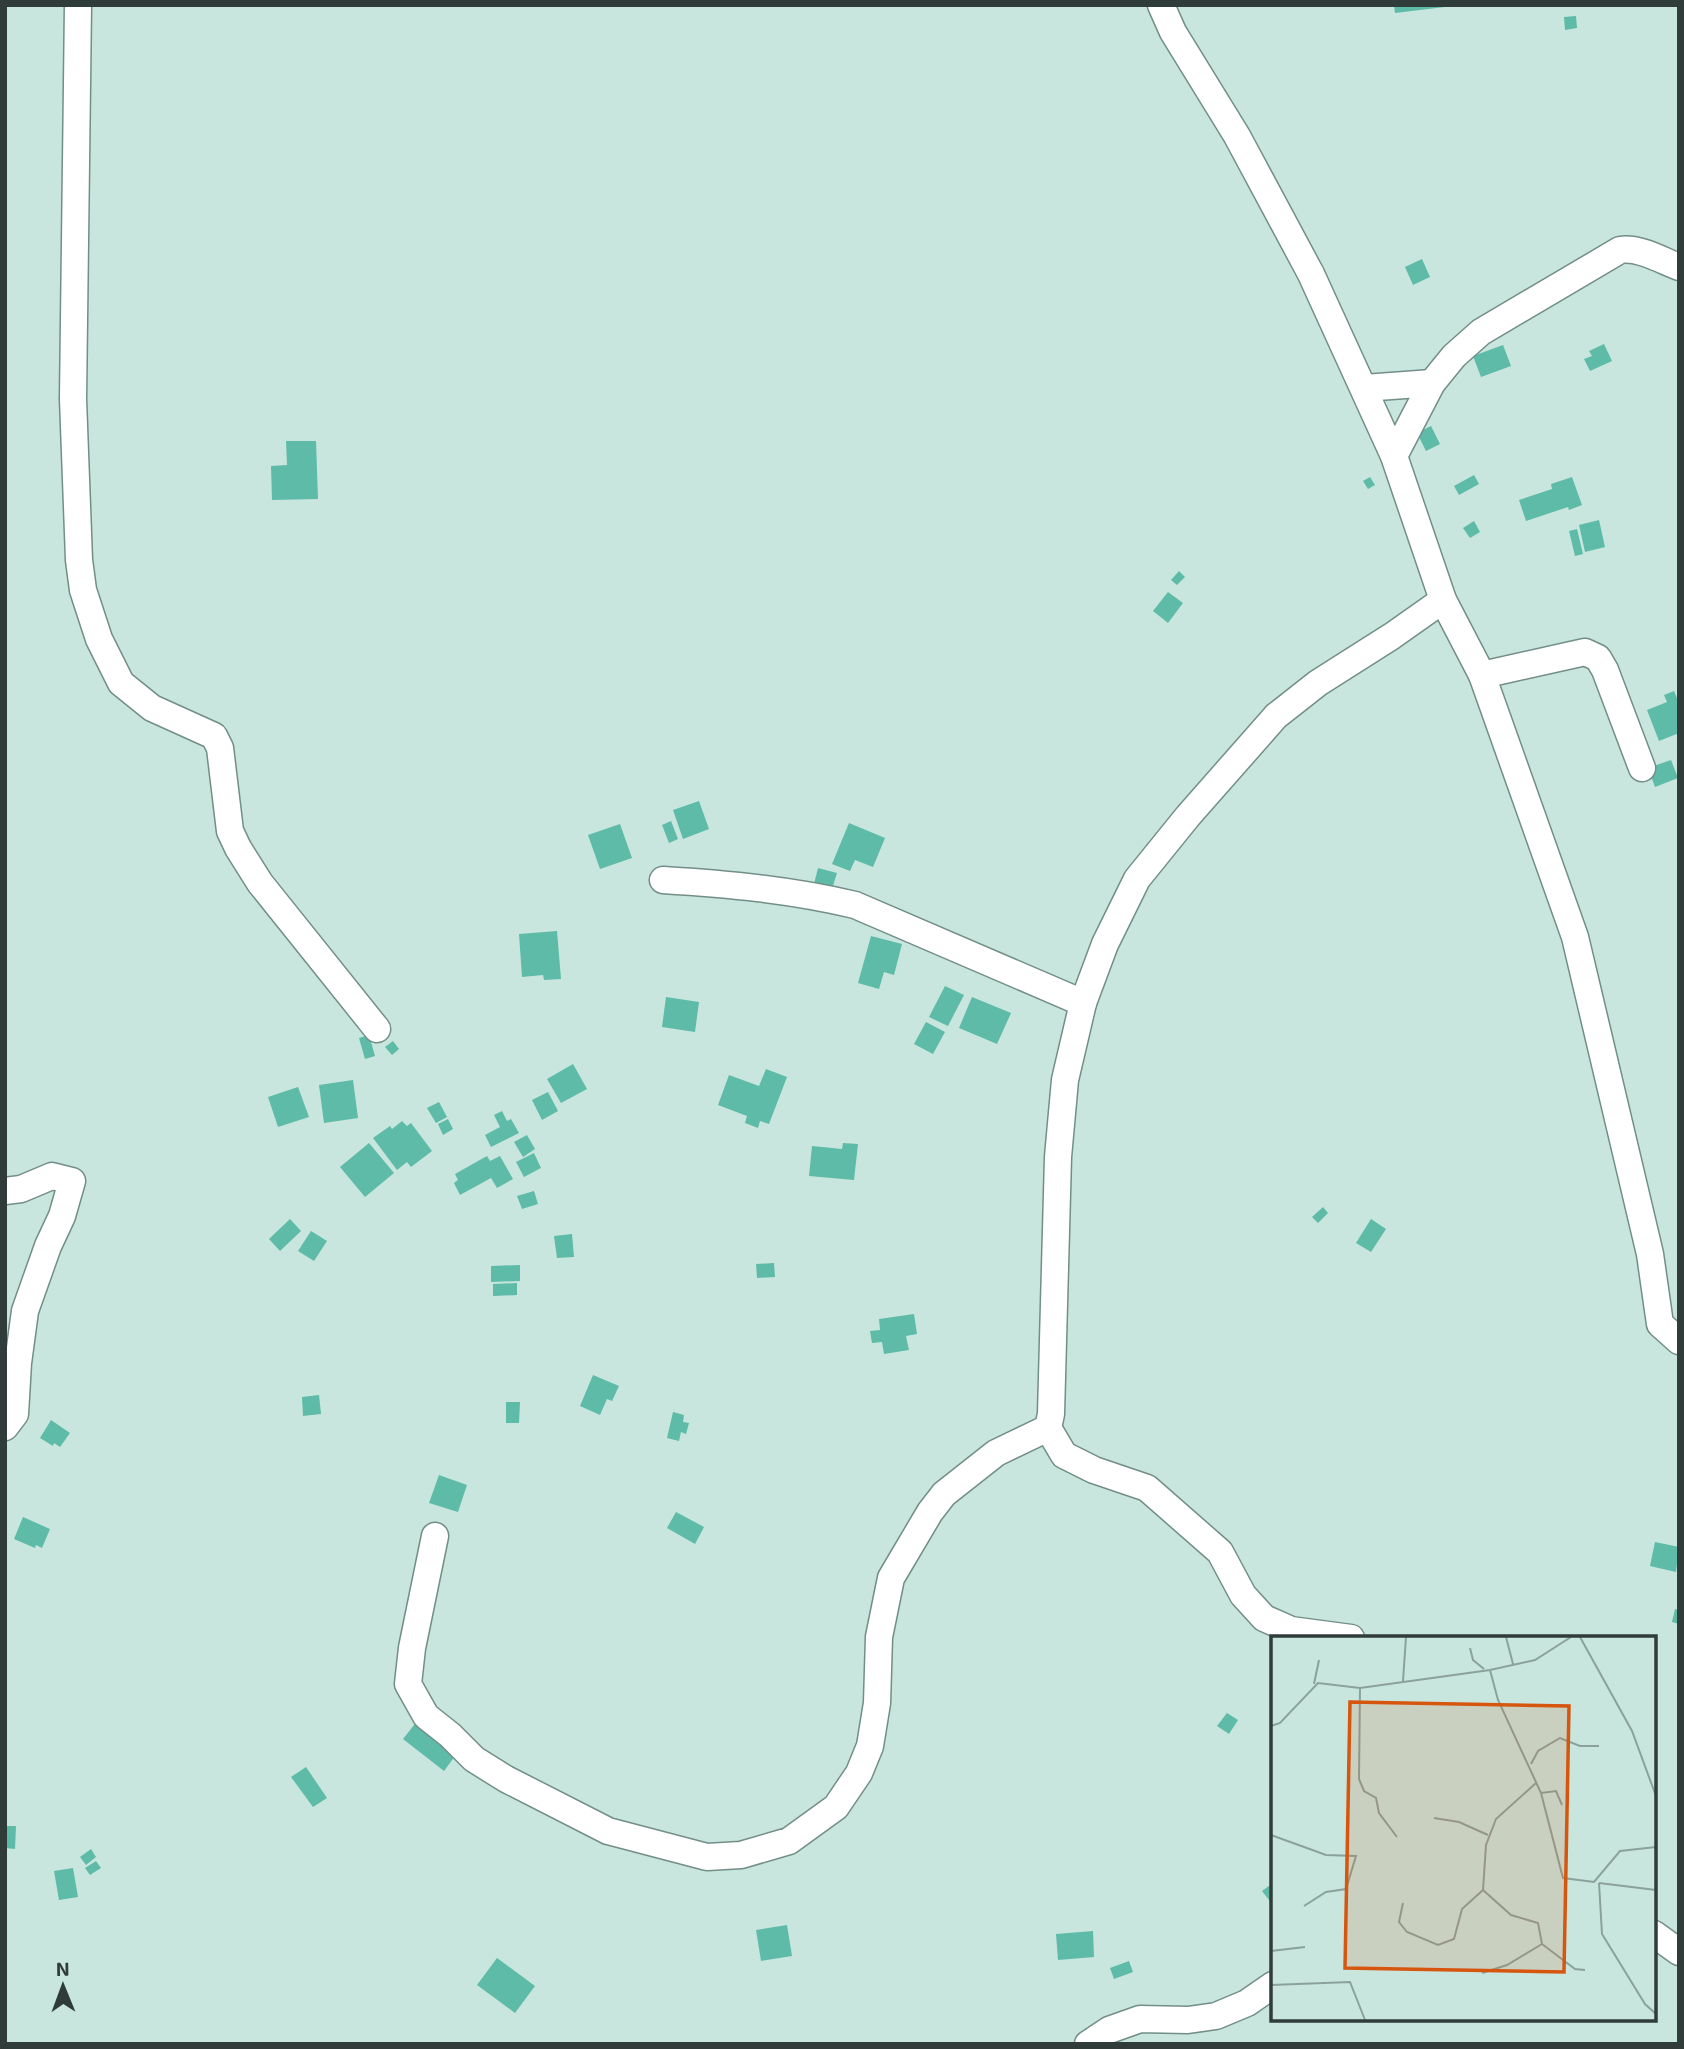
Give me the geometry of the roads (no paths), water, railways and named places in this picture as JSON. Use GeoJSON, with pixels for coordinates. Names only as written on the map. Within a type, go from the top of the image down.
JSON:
{"type":"FeatureCollection","features":[{"type":"Feature","properties":{"kind":"street"},"geometry":{"type":"LineString","coordinates":[[78,5],[73,399],[79,560],[83,590],[99,639],[121,683],[152,708],[214,736],[220,748],[230,831],[238,848],[260,883],[377,1029]]}},
{"type":"Feature","properties":{"kind":"street"},"geometry":{"type":"LineString","coordinates":[[1161,5],[1173,32],[1237,136],[1311,274],[1394,456],[1443,600],[1482,675],[1575,937],[1650,1254],[1660,1324],[1679,1340]]}},
{"type":"Feature","properties":{"kind":"street"},"geometry":{"type":"LineString","coordinates":[[1394,456],[1432,383],[1454,356],[1481,332],[1612,254],[1628,249],[1679,267]]}},
{"type":"Feature","properties":{"kind":"street"},"geometry":{"type":"LineString","coordinates":[[1364,388],[1432,383]]}},
{"type":"Feature","properties":{"kind":"street"},"geometry":{"type":"LineString","coordinates":[[1336,1636],[1291,1630],[1264,1618],[1243,1595],[1220,1552],[1147,1488],[1094,1470],[1064,1455],[1048,1428],[1058,1157],[1065,1080],[1083,1003],[1105,944],[1137,879],[1276,716],[1318,683],[1443,600]]}},
{"type":"Feature","properties":{"kind":"street"},"geometry":{"type":"LineString","coordinates":[[1482,675],[1585,652],[1598,658],[1642,768]]}},
{"type":"Feature","properties":{"kind":"street"},"geometry":{"type":"LineString","coordinates":[[663,880],[747,887],[822,897],[855,905],[1083,1003]]}},
{"type":"Feature","properties":{"kind":"street"},"geometry":{"type":"LineString","coordinates":[[5,1191],[21,1189],[52,1176],[72,1181],[62,1216],[48,1245],[25,1311],[15,1413],[5,1427]]}},
{"type":"Feature","properties":{"kind":"street"},"geometry":{"type":"LineString","coordinates":[[435,1536],[412,1648],[408,1684],[426,1716],[474,1759],[506,1779],[608,1831],[707,1857],[741,1856],[789,1841],[836,1807],[859,1773],[870,1746],[877,1703],[879,1637],[891,1578],[929,1512],[944,1494],[996,1453],[1048,1428]]}},
{"type":"Feature","properties":{"kind":"street"},"geometry":{"type":"LineString","coordinates":[[1656,1935],[1679,1952]]}},
{"type":"Feature","properties":{"kind":"street"},"geometry":{"type":"LineString","coordinates":[[1088,2044],[1110,2030],[1140,2019],[1188,2020],[1216,2016],[1247,2003],[1271,1985]]}}]}
